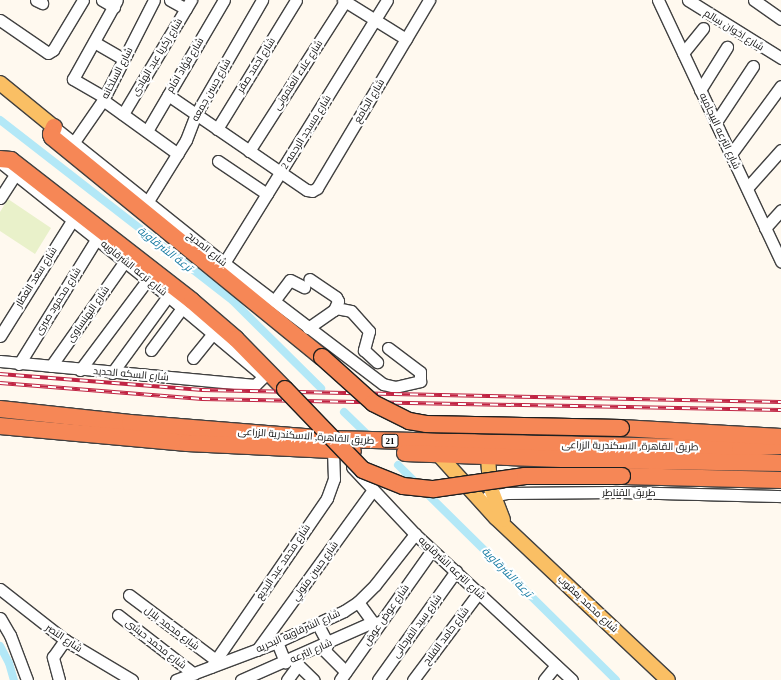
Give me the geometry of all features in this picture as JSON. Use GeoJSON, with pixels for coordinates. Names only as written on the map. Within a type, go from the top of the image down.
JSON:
{"type":"FeatureCollection","features":[{"type":"Feature","properties":{"kind":"highway"},"geometry":{"type":"LineString","coordinates":[[54,127],[50,134],[52,137],[322,357],[373,404],[409,421],[426,424],[621,428],[781,437]]}},
{"type":"Feature","properties":{"kind":"highway"},"geometry":{"type":"LineString","coordinates":[[0,159],[11,160],[192,301],[236,339],[359,467],[373,476],[398,485],[434,489],[525,476],[622,476],[781,480]]}},
{"type":"Feature","properties":{"kind":"highway","name":"طريق القاهرة, الاسكندرية الزراعى"},"geometry":{"type":"LineString","coordinates":[[0,409],[130,423],[329,439],[732,448],[781,446]]}},
{"type":"Feature","properties":{"kind":"highway","name":"طريق القاهرة, الاسكندرية الزراعى"},"geometry":{"type":"LineString","coordinates":[[0,426],[187,443],[488,457],[781,463]]}},
{"type":"Feature","properties":{"kind":"main road","name":"شارع المديح"},"geometry":{"type":"LineString","coordinates":[[0,83],[54,127]]}},
{"type":"Feature","properties":{"kind":"main road","name":"شارع محمد يعقوب"},"geometry":{"type":"LineString","coordinates":[[438,454],[479,500],[508,529],[668,680]]}},
{"type":"Feature","properties":{"kind":"main road","name":"شارع محمد يعقوب"},"geometry":{"type":"LineString","coordinates":[[488,457],[492,495],[508,529]]}},
{"type":"Feature","properties":{"kind":"street"},"geometry":{"type":"LineString","coordinates":[[0,20],[43,52],[52,50],[83,0]]}},
{"type":"Feature","properties":{"kind":"street"},"geometry":{"type":"LineString","coordinates":[[102,0],[116,3],[74,79],[104,99],[178,154]]}},
{"type":"Feature","properties":{"kind":"street","name":"شارع السلخانه"},"geometry":{"type":"LineString","coordinates":[[74,142],[104,99],[154,0]]}},
{"type":"Feature","properties":{"kind":"street"},"geometry":{"type":"LineString","coordinates":[[170,0],[188,5]]}},
{"type":"Feature","properties":{"kind":"street","name":"شارع فؤاد امام"},"geometry":{"type":"LineString","coordinates":[[147,131],[224,0]]}},
{"type":"Feature","properties":{"kind":"street","name":"شارع حسن جمعه"},"geometry":{"type":"LineString","coordinates":[[148,201],[178,154],[196,114],[262,0]]}},
{"type":"Feature","properties":{"kind":"street","name":"شارع احمد صقر"},"geometry":{"type":"LineString","coordinates":[[217,129],[296,0]]}},
{"type":"Feature","properties":{"kind":"street"},"geometry":{"type":"LineString","coordinates":[[345,0],[406,39]]}},
{"type":"Feature","properties":{"kind":"street","name":"شارع علاء العتمونى"},"geometry":{"type":"LineString","coordinates":[[249,151],[345,0]]}},
{"type":"Feature","properties":{"kind":"street","name":"شارع مسجد الرحمه 2"},"geometry":{"type":"LineString","coordinates":[[224,263],[387,0]]}},
{"type":"Feature","properties":{"kind":"street","name":"شارع الجامع"},"geometry":{"type":"LineString","coordinates":[[280,172],[310,191],[317,188],[429,0]]}},
{"type":"Feature","properties":{"kind":"street","name":"شارع الترعه البيجاميه"},"geometry":{"type":"LineString","coordinates":[[658,0],[781,261]]}},
{"type":"Feature","properties":{"kind":"street","name":"شارع اخوان سالم"},"geometry":{"type":"LineString","coordinates":[[688,0],[781,58]]}},
{"type":"Feature","properties":{"kind":"street"},"geometry":{"type":"LineString","coordinates":[[754,0],[781,19]]}},
{"type":"Feature","properties":{"kind":"street","name":"شارع زكريا عبد الهادى"},"geometry":{"type":"LineString","coordinates":[[123,114],[188,5]]}},
{"type":"Feature","properties":{"kind":"street"},"geometry":{"type":"LineString","coordinates":[[683,53],[703,28]]}},
{"type":"Feature","properties":{"kind":"street"},"geometry":{"type":"LineString","coordinates":[[94,42],[123,59]]}},
{"type":"Feature","properties":{"kind":"street"},"geometry":{"type":"LineString","coordinates":[[700,90],[727,47]]}},
{"type":"Feature","properties":{"kind":"street"},"geometry":{"type":"LineString","coordinates":[[716,122],[753,66]]}},
{"type":"Feature","properties":{"kind":"street"},"geometry":{"type":"LineString","coordinates":[[731,154],[781,86]]}},
{"type":"Feature","properties":{"kind":"street"},"geometry":{"type":"LineString","coordinates":[[168,95],[280,172]]}},
{"type":"Feature","properties":{"kind":"street","name":"شارع المديح"},"geometry":{"type":"LineString","coordinates":[[54,127],[224,263],[368,373],[392,387],[418,383],[422,377],[420,372],[390,345],[377,362]]}},
{"type":"Feature","properties":{"kind":"street"},"geometry":{"type":"LineString","coordinates":[[746,188],[781,150]]}},
{"type":"Feature","properties":{"kind":"street"},"geometry":{"type":"LineString","coordinates":[[218,161],[267,194]]}},
{"type":"Feature","properties":{"kind":"street","name":"شارع ترعه الشرقاويه"},"geometry":{"type":"LineString","coordinates":[[0,162],[148,279],[213,333],[261,374],[261,380]]}},
{"type":"Feature","properties":{"kind":"street"},"geometry":{"type":"LineString","coordinates":[[0,198],[15,175]]}},
{"type":"Feature","properties":{"kind":"street"},"geometry":{"type":"LineString","coordinates":[[765,228],[781,210]]}},
{"type":"Feature","properties":{"kind":"street","name":"شارع سعد العطار"},"geometry":{"type":"LineString","coordinates":[[0,336],[73,219]]}},
{"type":"Feature","properties":{"kind":"street","name":"شارع محمود صبرى"},"geometry":{"type":"LineString","coordinates":[[19,364],[96,238]]}},
{"type":"Feature","properties":{"kind":"street","name":"شارع البهنساوى"},"geometry":{"type":"LineString","coordinates":[[50,366],[125,261]]}},
{"type":"Feature","properties":{"kind":"street"},"geometry":{"type":"LineString","coordinates":[[80,370],[148,279]]}},
{"type":"Feature","properties":{"kind":"street"},"geometry":{"type":"LineString","coordinates":[[274,301],[290,280],[306,283],[337,298],[336,308],[308,328]]}},
{"type":"Feature","properties":{"kind":"street"},"geometry":{"type":"LineString","coordinates":[[112,373],[168,296]]}},
{"type":"Feature","properties":{"kind":"street"},"geometry":{"type":"LineString","coordinates":[[151,350],[182,308]]}},
{"type":"Feature","properties":{"kind":"street"},"geometry":{"type":"LineString","coordinates":[[336,308],[351,312],[369,331],[364,350],[377,362],[368,373]]}},
{"type":"Feature","properties":{"kind":"street"},"geometry":{"type":"LineString","coordinates":[[193,358],[213,333]]}},
{"type":"Feature","properties":{"kind":"street","name":"شارع السكه الحديد"},"geometry":{"type":"LineString","coordinates":[[0,361],[80,370],[254,385],[261,380]]}},
{"type":"Feature","properties":{"kind":"street","name":"شارع الترعه الشرقاويه"},"geometry":{"type":"LineString","coordinates":[[335,450],[372,491],[415,534],[572,680]]}},
{"type":"Feature","properties":{"kind":"street","name":"شارع محمد عبد البديع"},"geometry":{"type":"LineString","coordinates":[[213,664],[327,498],[334,479],[335,450]]}},
{"type":"Feature","properties":{"kind":"street","name":"شارع حسن متولي"},"geometry":{"type":"LineString","coordinates":[[257,650],[372,491]]}},
{"type":"Feature","properties":{"kind":"street","name":"طريق القناطر"},"geometry":{"type":"LineString","coordinates":[[479,500],[492,495],[616,492],[781,496]]}},
{"type":"Feature","properties":{"kind":"street","name":"شارع الشرقاويه البحريه"},"geometry":{"type":"LineString","coordinates":[[176,680],[194,674],[213,664],[257,650],[318,625],[358,602],[375,586],[415,534]]}},
{"type":"Feature","properties":{"kind":"street","name":"شارع عوض عوض"},"geometry":{"type":"LineString","coordinates":[[343,676],[377,623],[432,550]]}},
{"type":"Feature","properties":{"kind":"street","name":"شارع سيد الفرحانى"},"geometry":{"type":"LineString","coordinates":[[378,680],[456,571]]}},
{"type":"Feature","properties":{"kind":"street","name":"شارع النصر"},"geometry":{"type":"LineString","coordinates":[[0,589],[65,640],[132,680]]}},
{"type":"Feature","properties":{"kind":"street","name":"شارع حامد الفلاح"},"geometry":{"type":"LineString","coordinates":[[413,680],[479,592]]}},
{"type":"Feature","properties":{"kind":"street","name":"شارع محمد بلال"},"geometry":{"type":"LineString","coordinates":[[129,595],[213,664]]}},
{"type":"Feature","properties":{"kind":"street"},"geometry":{"type":"LineString","coordinates":[[358,602],[377,623]]}},
{"type":"Feature","properties":{"kind":"street","name":"شارع محمد حبشى"},"geometry":{"type":"LineString","coordinates":[[118,615],[194,674]]}},
{"type":"Feature","properties":{"kind":"street"},"geometry":{"type":"LineString","coordinates":[[0,618],[10,635],[27,680]]}},
{"type":"Feature","properties":{"kind":"street","name":"شارع الترعه"},"geometry":{"type":"LineString","coordinates":[[241,680],[292,662],[324,645],[377,623]]}},
{"type":"Feature","properties":{"kind":"street"},"geometry":{"type":"LineString","coordinates":[[318,625],[324,645],[343,676]]}},
{"type":"Feature","properties":{"kind":"street"},"geometry":{"type":"LineString","coordinates":[[59,680],[53,657],[65,640]]}},
{"type":"Feature","properties":{"kind":"street"},"geometry":{"type":"LineString","coordinates":[[277,642],[292,662],[314,680]]}},
{"type":"Feature","properties":{"kind":"street"},"geometry":{"type":"LineString","coordinates":[[287,680],[292,662]]}},
{"type":"Feature","properties":{"kind":"street"},"geometry":{"type":"LineString","coordinates":[[544,680],[556,665]]}},
{"type":"Feature","properties":{"kind":"green space"},"geometry":{"type":"Polygon","coordinates":[[[8,199],[51,228],[35,254],[0,231],[0,212],[8,199]]]}},
{"type":"Feature","properties":{"kind":"waterway","name":"ترعة الشرقاوية"},"geometry":{"type":"LineString","coordinates":[[0,120],[233,301],[321,388]]}},
{"type":"Feature","properties":{"kind":"waterway","name":"ترعة الشرقاوية"},"geometry":{"type":"LineString","coordinates":[[344,412],[366,433]]}},
{"type":"Feature","properties":{"kind":"waterway","name":"ترعة الشرقاوية"},"geometry":{"type":"LineString","coordinates":[[398,465],[616,680]]}},
{"type":"Feature","properties":{"kind":"waterway"},"geometry":{"type":"LineString","coordinates":[[0,646],[9,663],[14,680]]}},
{"type":"Feature","properties":{"kind":"railway"},"geometry":{"type":"LineString","coordinates":[[0,374],[202,390],[781,402]]}},
{"type":"Feature","properties":{"kind":"railway"},"geometry":{"type":"LineString","coordinates":[[0,383],[202,399],[781,410]]}}]}
